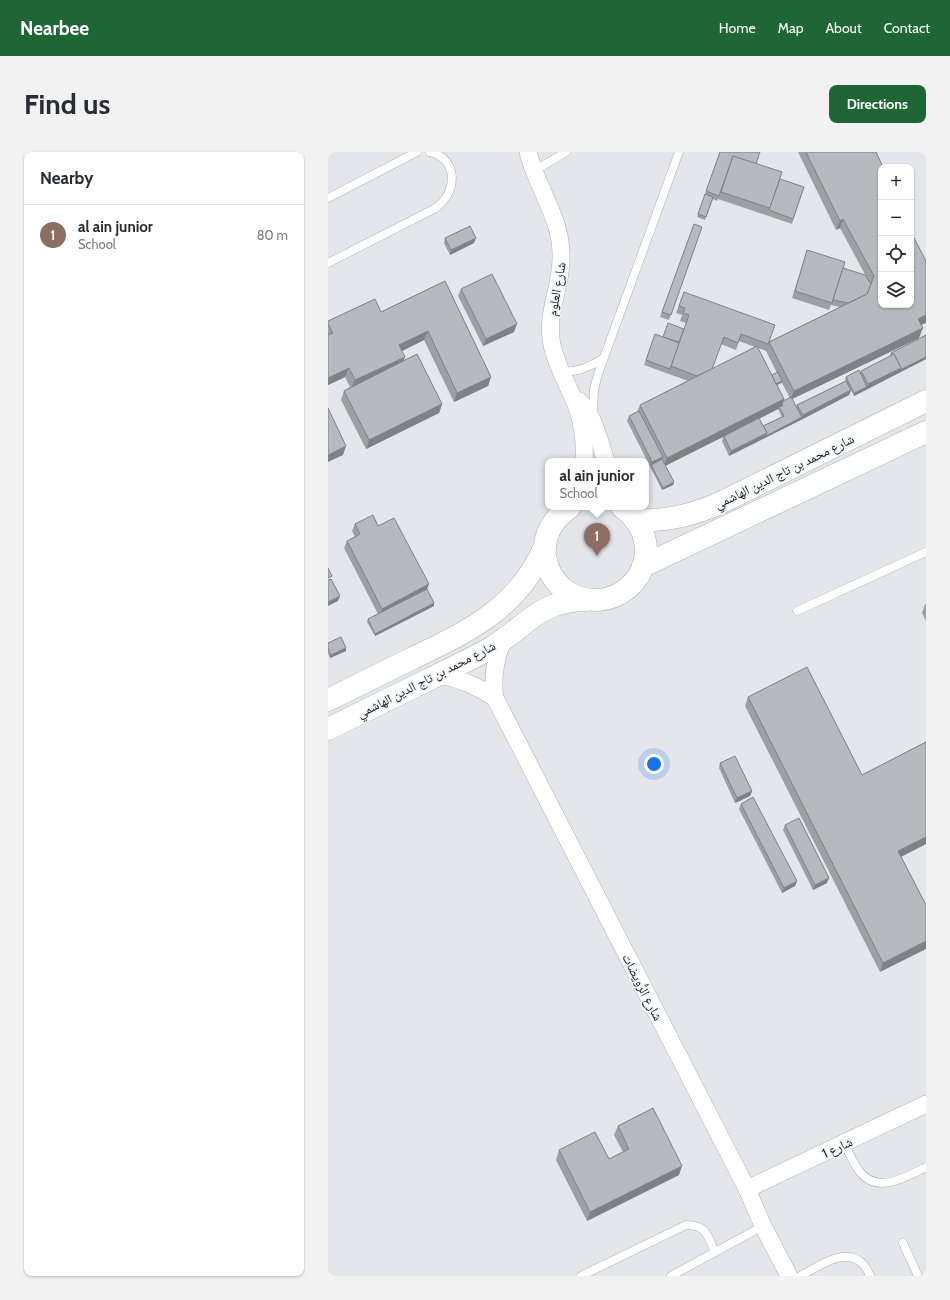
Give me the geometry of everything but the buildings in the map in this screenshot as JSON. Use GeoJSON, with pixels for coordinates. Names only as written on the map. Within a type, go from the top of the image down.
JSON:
{"type":"FeatureCollection","features":[{"type":"Feature","properties":{"kind":"street","name":"شارع العلوم"},"geometry":{"type":"LineString","coordinates":[[528,159],[556,223],[560,245],[561,266],[550,320],[550,333],[552,346],[560,372],[578,411],[583,430],[584,458]]}},
{"type":"Feature","properties":{"kind":"street","name":"شارع العلوم"},"geometry":{"type":"LineString","coordinates":[[570,392],[584,404],[593,421],[605,458]]}},
{"type":"Feature","properties":{"kind":"street","name":"شارع محمد بن تاج الدين الهاشمي"},"geometry":{"type":"LineString","coordinates":[[629,514],[651,521],[669,519],[704,510],[926,401]]}},
{"type":"Feature","properties":{"kind":"street","name":"شارع محمد بن تاج الدين الهاشمي"},"geometry":{"type":"LineString","coordinates":[[328,729],[492,647],[536,613],[548,607],[566,601],[600,600],[614,597],[627,589],[637,579],[643,566],[926,432]]}},
{"type":"Feature","properties":{"kind":"street","name":"شارع محمد بن تاج الدين الهاشمي"},"geometry":{"type":"LineString","coordinates":[[328,700],[457,636],[484,620],[519,589],[532,572],[544,548],[552,523],[566,510]]}},
{"type":"Feature","properties":{"kind":"street"},"geometry":{"type":"LineString","coordinates":[[629,514],[640,526],[645,539],[646,553],[643,566]]}},
{"type":"Feature","properties":{"kind":"street"},"geometry":{"type":"LineString","coordinates":[[544,548],[546,562],[552,576],[561,587],[573,595],[586,600]]}},
{"type":"Feature","properties":{"kind":"street","name":"شارع الرُّويضات"},"geometry":{"type":"LineString","coordinates":[[504,638],[499,649],[495,668],[493,687],[495,698],[747,1189],[763,1226],[790,1276]]}},
{"type":"Feature","properties":{"kind":"street"},"geometry":{"type":"LineString","coordinates":[[438,675],[462,680],[480,688],[495,698]]}},
{"type":"Feature","properties":{"kind":"street","name":"شارع 1"},"geometry":{"type":"LineString","coordinates":[[747,1189],[926,1104]]}},
{"type":"Feature","properties":{"kind":"lane"},"geometry":{"type":"LineString","coordinates":[[328,198],[417,152]]}},
{"type":"Feature","properties":{"kind":"lane"},"geometry":{"type":"LineString","coordinates":[[328,263],[434,209],[445,200],[452,186],[451,170],[441,157],[430,152]]}},
{"type":"Feature","properties":{"kind":"lane"},"geometry":{"type":"LineString","coordinates":[[528,159],[566,152]]}},
{"type":"Feature","properties":{"kind":"lane"},"geometry":{"type":"LineString","coordinates":[[593,421],[594,389],[602,359],[679,152]]}},
{"type":"Feature","properties":{"kind":"lane"},"geometry":{"type":"LineString","coordinates":[[560,372],[582,370],[593,366],[602,359]]}},
{"type":"Feature","properties":{"kind":"lane"},"geometry":{"type":"LineString","coordinates":[[797,611],[926,552]]}},
{"type":"Feature","properties":{"kind":"lane"},"geometry":{"type":"LineString","coordinates":[[844,1143],[857,1168],[868,1179],[875,1182],[883,1184],[891,1183],[926,1167]]}},
{"type":"Feature","properties":{"kind":"lane"},"geometry":{"type":"LineString","coordinates":[[581,1276],[686,1225],[700,1226],[705,1231],[715,1252]]}},
{"type":"Feature","properties":{"kind":"lane"},"geometry":{"type":"LineString","coordinates":[[671,1276],[763,1226]]}},
{"type":"Feature","properties":{"kind":"lane"},"geometry":{"type":"LineString","coordinates":[[903,1243],[918,1276]]}},
{"type":"Feature","properties":{"kind":"lane"},"geometry":{"type":"LineString","coordinates":[[800,1276],[843,1256],[857,1260],[865,1265],[870,1276]]}},
{"type":"Feature","properties":{"kind":"place","name":"al ain junior"},"geometry":{"type":"Point","coordinates":[597,556]}}]}
